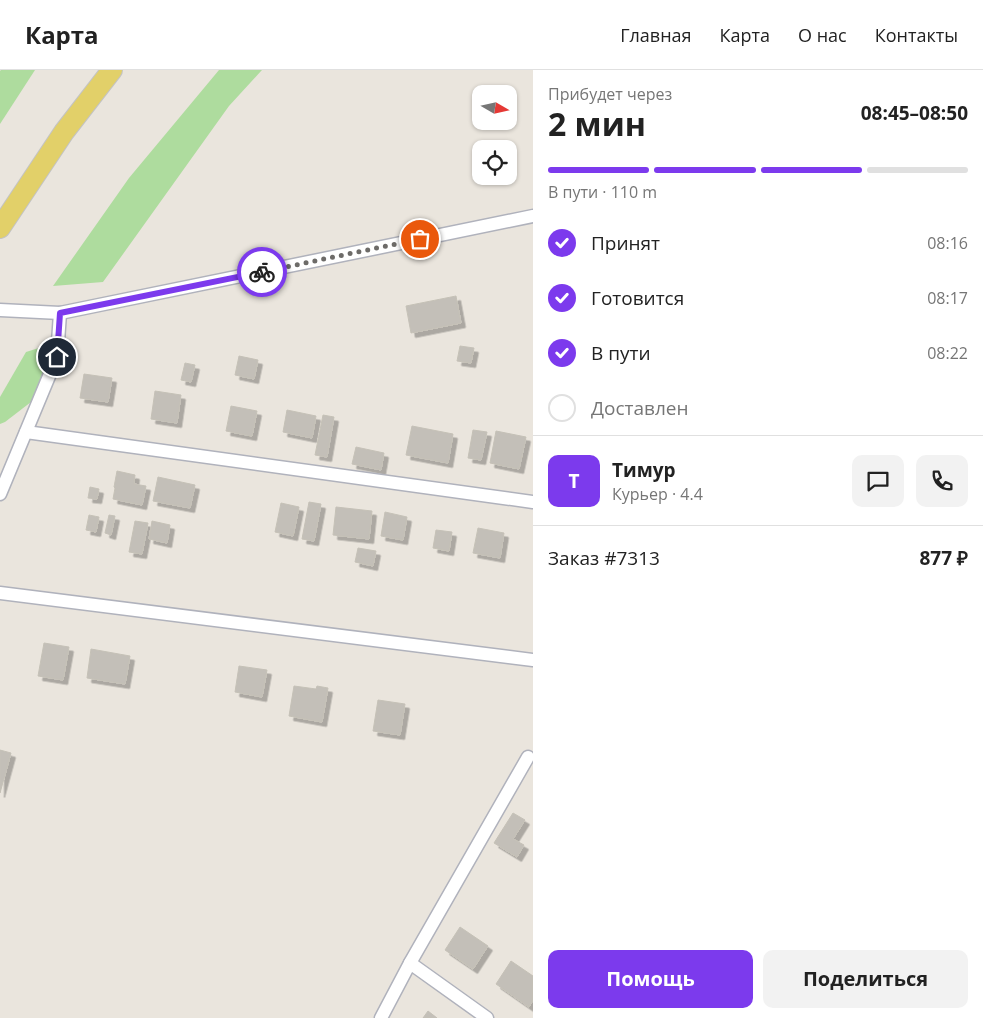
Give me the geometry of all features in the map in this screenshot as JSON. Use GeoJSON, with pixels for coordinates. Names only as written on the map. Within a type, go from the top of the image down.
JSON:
{"type":"FeatureCollection","features":[{"type":"Feature","properties":{"kind":"main road"},"geometry":{"type":"LineString","coordinates":[[0,228],[64,132],[112,70]]}},
{"type":"Feature","properties":{"kind":"street"},"geometry":{"type":"LineString","coordinates":[[0,310],[60,313],[533,216]]}},
{"type":"Feature","properties":{"kind":"street"},"geometry":{"type":"LineString","coordinates":[[0,494],[57,357],[60,313]]}},
{"type":"Feature","properties":{"kind":"street"},"geometry":{"type":"LineString","coordinates":[[26,432],[533,502]]}},
{"type":"Feature","properties":{"kind":"street"},"geometry":{"type":"LineString","coordinates":[[0,593],[533,660]]}},
{"type":"Feature","properties":{"kind":"street"},"geometry":{"type":"LineString","coordinates":[[381,1018],[410,963],[531,756]]}},
{"type":"Feature","properties":{"kind":"street"},"geometry":{"type":"LineString","coordinates":[[410,963],[488,1018]]}},
{"type":"Feature","properties":{"kind":"green space"},"geometry":{"type":"Polygon","coordinates":[[[35,70],[0,124],[0,71],[35,70]]]}},
{"type":"Feature","properties":{"kind":"green space"},"geometry":{"type":"Polygon","coordinates":[[[219,70],[262,70],[229,106],[103,282],[53,286],[129,178],[219,70]]]}},
{"type":"Feature","properties":{"kind":"green space"},"geometry":{"type":"Polygon","coordinates":[[[45,346],[50,356],[31,402],[0,424],[0,397],[26,352],[45,346]]]}},
{"type":"Feature","properties":{"kind":"building"},"geometry":{"type":"Polygon","coordinates":[[[456,296],[461,323],[411,333],[406,306],[456,296]]]}},
{"type":"Feature","properties":{"kind":"building"},"geometry":{"type":"Polygon","coordinates":[[[460,346],[474,348],[471,363],[457,361],[460,346]]]}},
{"type":"Feature","properties":{"kind":"building"},"geometry":{"type":"Polygon","coordinates":[[[239,356],[258,360],[254,379],[235,375],[239,356]]]}},
{"type":"Feature","properties":{"kind":"building"},"geometry":{"type":"Polygon","coordinates":[[[185,363],[195,365],[191,382],[181,380],[185,363]]]}},
{"type":"Feature","properties":{"kind":"building"},"geometry":{"type":"Polygon","coordinates":[[[84,374],[112,378],[108,402],[80,398],[84,374]]]}},
{"type":"Feature","properties":{"kind":"building"},"geometry":{"type":"Polygon","coordinates":[[[155,391],[181,395],[177,423],[151,419],[155,391]]]}},
{"type":"Feature","properties":{"kind":"building"},"geometry":{"type":"Polygon","coordinates":[[[231,406],[257,411],[252,436],[226,431],[231,406]]]}},
{"type":"Feature","properties":{"kind":"building"},"geometry":{"type":"Polygon","coordinates":[[[287,410],[316,416],[312,438],[283,432],[287,410]]]}},
{"type":"Feature","properties":{"kind":"building"},"geometry":{"type":"Polygon","coordinates":[[[323,415],[334,417],[327,457],[315,455],[323,415]]]}},
{"type":"Feature","properties":{"kind":"building"},"geometry":{"type":"Polygon","coordinates":[[[412,426],[453,434],[448,463],[406,455],[412,426]]]}},
{"type":"Feature","properties":{"kind":"building"},"geometry":{"type":"Polygon","coordinates":[[[473,430],[487,432],[481,460],[468,458],[473,430]]]}},
{"type":"Feature","properties":{"kind":"building"},"geometry":{"type":"Polygon","coordinates":[[[496,431],[526,437],[519,469],[490,463],[496,431]]]}},
{"type":"Feature","properties":{"kind":"building"},"geometry":{"type":"Polygon","coordinates":[[[356,447],[384,453],[381,470],[352,464],[356,447]]]}},
{"type":"Feature","properties":{"kind":"building"},"geometry":{"type":"Polygon","coordinates":[[[117,471],[135,475],[134,484],[146,486],[142,505],[113,499],[117,471]]]}},
{"type":"Feature","properties":{"kind":"building"},"geometry":{"type":"Polygon","coordinates":[[[158,477],[195,485],[190,508],[153,501],[158,477]]]}},
{"type":"Feature","properties":{"kind":"building"},"geometry":{"type":"Polygon","coordinates":[[[90,487],[99,489],[97,499],[88,498],[90,487]]]}},
{"type":"Feature","properties":{"kind":"building"},"geometry":{"type":"Polygon","coordinates":[[[309,502],[321,504],[314,541],[302,539],[309,502]]]}},
{"type":"Feature","properties":{"kind":"building"},"geometry":{"type":"Polygon","coordinates":[[[281,503],[299,507],[293,536],[275,532],[281,503]]]}},
{"type":"Feature","properties":{"kind":"building"},"geometry":{"type":"Polygon","coordinates":[[[336,507],[372,511],[369,539],[333,535],[336,507]]]}},
{"type":"Feature","properties":{"kind":"building"},"geometry":{"type":"Polygon","coordinates":[[[385,512],[407,517],[403,540],[381,536],[385,512]]]}},
{"type":"Feature","properties":{"kind":"building"},"geometry":{"type":"Polygon","coordinates":[[[89,515],[99,517],[96,532],[86,530],[89,515]]]}},
{"type":"Feature","properties":{"kind":"building"},"geometry":{"type":"Polygon","coordinates":[[[109,515],[115,516],[111,535],[105,533],[109,515]]]}},
{"type":"Feature","properties":{"kind":"building"},"geometry":{"type":"Polygon","coordinates":[[[135,521],[148,523],[142,554],[129,552],[135,521]]]}},
{"type":"Feature","properties":{"kind":"building"},"geometry":{"type":"Polygon","coordinates":[[[152,521],[170,525],[167,543],[149,539],[152,521]]]}},
{"type":"Feature","properties":{"kind":"building"},"geometry":{"type":"Polygon","coordinates":[[[478,528],[504,533],[500,558],[473,553],[478,528]]]}},
{"type":"Feature","properties":{"kind":"building"},"geometry":{"type":"Polygon","coordinates":[[[436,530],[452,532],[449,551],[433,548],[436,530]]]}},
{"type":"Feature","properties":{"kind":"building"},"geometry":{"type":"Polygon","coordinates":[[[358,548],[376,551],[373,566],[355,562],[358,548]]]}},
{"type":"Feature","properties":{"kind":"building"},"geometry":{"type":"Polygon","coordinates":[[[44,643],[69,647],[63,680],[38,676],[44,643]]]}},
{"type":"Feature","properties":{"kind":"building"},"geometry":{"type":"Polygon","coordinates":[[[91,649],[130,656],[125,684],[87,678],[91,649]]]}},
{"type":"Feature","properties":{"kind":"building"},"geometry":{"type":"Polygon","coordinates":[[[239,666],[267,670],[262,697],[235,692],[239,666]]]}},
{"type":"Feature","properties":{"kind":"building"},"geometry":{"type":"Polygon","coordinates":[[[294,686],[316,689],[317,686],[328,688],[322,722],[289,716],[294,686]]]}},
{"type":"Feature","properties":{"kind":"building"},"geometry":{"type":"Polygon","coordinates":[[[378,700],[405,704],[400,735],[373,731],[378,700]]]}},
{"type":"Feature","properties":{"kind":"building"},"geometry":{"type":"Polygon","coordinates":[[[0,750],[11,753],[0,793],[0,750]]]}},
{"type":"Feature","properties":{"kind":"building"},"geometry":{"type":"Polygon","coordinates":[[[513,813],[525,820],[513,839],[524,845],[517,857],[494,843],[513,813]]]}},
{"type":"Feature","properties":{"kind":"building"},"geometry":{"type":"Polygon","coordinates":[[[460,927],[488,946],[473,969],[445,950],[460,927]]]}},
{"type":"Feature","properties":{"kind":"building"},"geometry":{"type":"Polygon","coordinates":[[[511,961],[533,976],[533,1000],[529,1007],[496,984],[511,961]]]}},
{"type":"Feature","properties":{"kind":"building"},"geometry":{"type":"Polygon","coordinates":[[[428,1011],[437,1018],[423,1018],[428,1011]]]}},
{"type":"Feature","properties":{"kind":"way so far"},"geometry":{"type":"LineString","coordinates":[[262,272],[420,239]]}},
{"type":"Feature","properties":{"kind":"route"},"geometry":{"type":"LineString","coordinates":[[57,357],[60,313],[262,272]]}}]}
